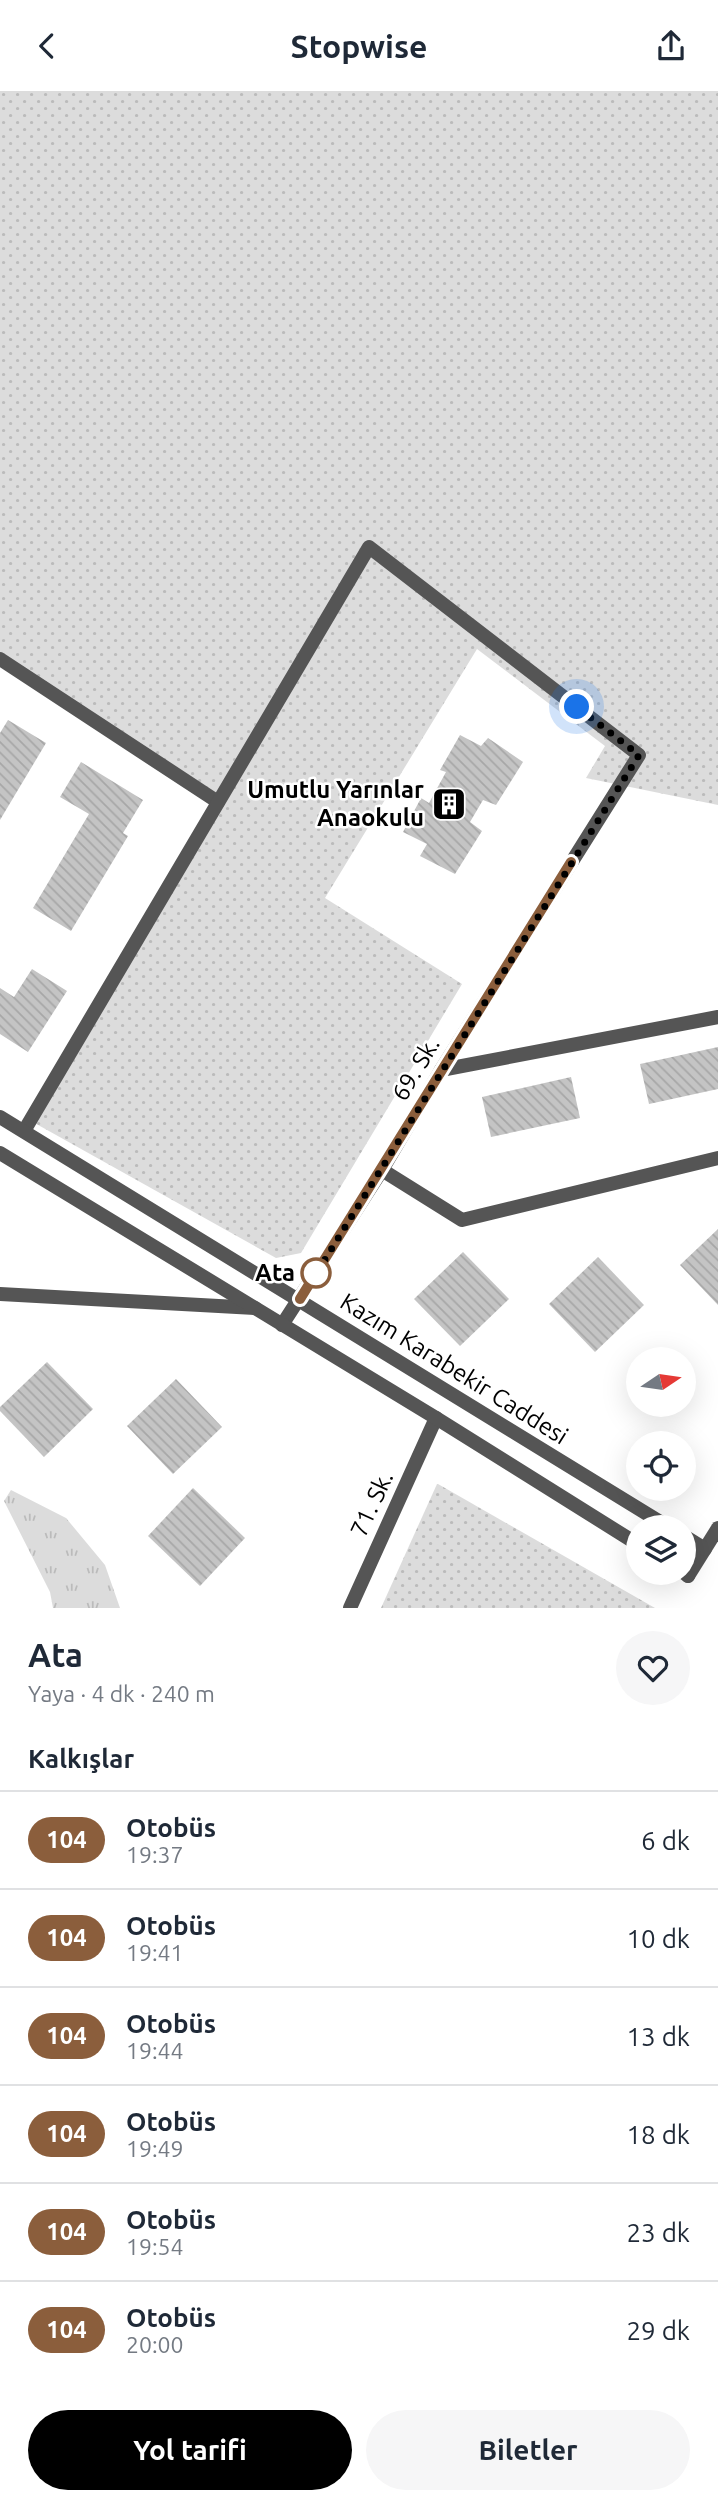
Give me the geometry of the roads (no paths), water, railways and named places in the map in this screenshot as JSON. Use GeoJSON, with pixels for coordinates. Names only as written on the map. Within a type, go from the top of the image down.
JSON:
{"type":"FeatureCollection","features":[{"type":"Feature","properties":{"kind":"street","name":"69. Sk."},"geometry":{"type":"LineString","coordinates":[[218,802],[369,547],[639,755],[441,1070],[382,1170],[282,1325]]}},
{"type":"Feature","properties":{"kind":"street"},"geometry":{"type":"LineString","coordinates":[[0,659],[218,802],[24,1132]]}},
{"type":"Feature","properties":{"kind":"street"},"geometry":{"type":"LineString","coordinates":[[441,1070],[718,1017]]}},
{"type":"Feature","properties":{"kind":"street","name":"Kazım Karabekir Caddesi"},"geometry":{"type":"LineString","coordinates":[[0,1117],[649,1515]]}},
{"type":"Feature","properties":{"kind":"street","name":"Kazım Karabekir Caddesi"},"geometry":{"type":"LineString","coordinates":[[0,1153],[626,1537]]}},
{"type":"Feature","properties":{"kind":"street"},"geometry":{"type":"LineString","coordinates":[[382,1170],[462,1220],[718,1158]]}},
{"type":"Feature","properties":{"kind":"street"},"geometry":{"type":"LineString","coordinates":[[0,1294],[255,1308]]}},
{"type":"Feature","properties":{"kind":"street","name":"71. Sk."},"geometry":{"type":"LineString","coordinates":[[349,1608],[436,1418]]}},
{"type":"Feature","properties":{"kind":"street"},"geometry":{"type":"LineString","coordinates":[[696,1561],[718,1528]]}},
{"type":"Feature","properties":{"kind":"street"},"geometry":{"type":"LineString","coordinates":[[696,1544],[705,1549]]}},
{"type":"Feature","properties":{"kind":"place","name":"Umutlu Yarınlar Anaokulu"},"geometry":{"type":"Point","coordinates":[449,804]}},
{"type":"Feature","properties":{"kind":"place","name":"Ata"},"geometry":{"type":"Point","coordinates":[316,1273]}}]}
